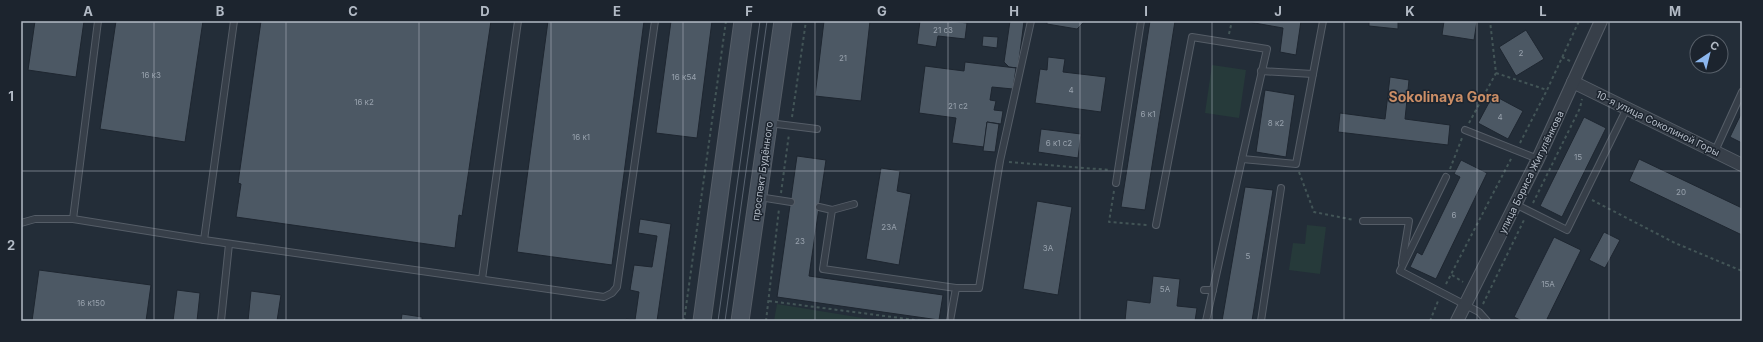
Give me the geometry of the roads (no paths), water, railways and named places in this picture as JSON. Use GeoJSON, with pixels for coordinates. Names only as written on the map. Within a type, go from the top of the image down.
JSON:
{"type":"FeatureCollection","features":[{"type":"Feature","properties":{"kind":"main road"},"geometry":{"type":"LineString","coordinates":[[702,321],[743,21]]}},
{"type":"Feature","properties":{"kind":"main road","name":"проспект Будённого"},"geometry":{"type":"LineString","coordinates":[[740,321],[783,21]]}},
{"type":"Feature","properties":{"kind":"street","name":"улица Бориса Жигулёнкова"},"geometry":{"type":"LineString","coordinates":[[1457,321],[1538,159],[1601,21]]}},
{"type":"Feature","properties":{"kind":"street","name":"10-я улица Соколиной Горы"},"geometry":{"type":"LineString","coordinates":[[1573,82],[1742,165]]}},
{"type":"Feature","properties":{"kind":"lane"},"geometry":{"type":"LineString","coordinates":[[73,219],[98,21]]}},
{"type":"Feature","properties":{"kind":"lane"},"geometry":{"type":"LineString","coordinates":[[204,240],[234,21]]}},
{"type":"Feature","properties":{"kind":"lane"},"geometry":{"type":"LineString","coordinates":[[482,279],[518,21]]}},
{"type":"Feature","properties":{"kind":"lane"},"geometry":{"type":"LineString","coordinates":[[21,223],[35,219],[73,219],[229,244],[604,297],[612,293],[617,287],[655,21]]}},
{"type":"Feature","properties":{"kind":"lane"},"geometry":{"type":"LineString","coordinates":[[832,210],[823,269],[956,288],[979,288],[1000,161],[1031,21]]}},
{"type":"Feature","properties":{"kind":"lane"},"geometry":{"type":"LineString","coordinates":[[1116,183],[1141,21]]}},
{"type":"Feature","properties":{"kind":"lane"},"geometry":{"type":"LineString","coordinates":[[1242,159],[1296,164],[1323,21]]}},
{"type":"Feature","properties":{"kind":"lane"},"geometry":{"type":"LineString","coordinates":[[1156,225],[1192,37],[1267,49],[1206,321]]}},
{"type":"Feature","properties":{"kind":"lane"},"geometry":{"type":"LineString","coordinates":[[1261,71],[1313,74]]}},
{"type":"Feature","properties":{"kind":"lane"},"geometry":{"type":"LineString","coordinates":[[1715,151],[1742,92]]}},
{"type":"Feature","properties":{"kind":"lane"},"geometry":{"type":"LineString","coordinates":[[1515,204],[1567,230],[1627,108]]}},
{"type":"Feature","properties":{"kind":"lane"},"geometry":{"type":"LineString","coordinates":[[768,123],[817,129]]}},
{"type":"Feature","properties":{"kind":"lane"},"geometry":{"type":"LineString","coordinates":[[1465,130],[1538,159]]}},
{"type":"Feature","properties":{"kind":"lane"},"geometry":{"type":"LineString","coordinates":[[1400,271],[1446,178]]}},
{"type":"Feature","properties":{"kind":"lane"},"geometry":{"type":"LineString","coordinates":[[1261,321],[1281,188]]}},
{"type":"Feature","properties":{"kind":"lane"},"geometry":{"type":"LineString","coordinates":[[758,197],[791,202]]}},
{"type":"Feature","properties":{"kind":"lane"},"geometry":{"type":"LineString","coordinates":[[819,207],[832,210],[854,204]]}},
{"type":"Feature","properties":{"kind":"lane"},"geometry":{"type":"LineString","coordinates":[[1363,221],[1409,221],[1400,271]]}},
{"type":"Feature","properties":{"kind":"lane"},"geometry":{"type":"LineString","coordinates":[[221,321],[229,244]]}},
{"type":"Feature","properties":{"kind":"lane"},"geometry":{"type":"LineString","coordinates":[[1400,271],[1479,312],[1487,321]]}},
{"type":"Feature","properties":{"kind":"lane"},"geometry":{"type":"LineString","coordinates":[[950,321],[956,288]]}},
{"type":"Feature","properties":{"kind":"lane"},"geometry":{"type":"LineString","coordinates":[[1204,290],[1213,290]]}},
{"type":"Feature","properties":{"kind":"tram line"},"geometry":{"type":"LineString","coordinates":[[718,321],[760,21]]}},
{"type":"Feature","properties":{"kind":"tram line"},"geometry":{"type":"LineString","coordinates":[[725,321],[767,21]]}},
{"type":"Feature","properties":{"kind":"district","name":"Sokolinaya Gora"},"geometry":{"type":"Point","coordinates":[1444,96]}}]}
